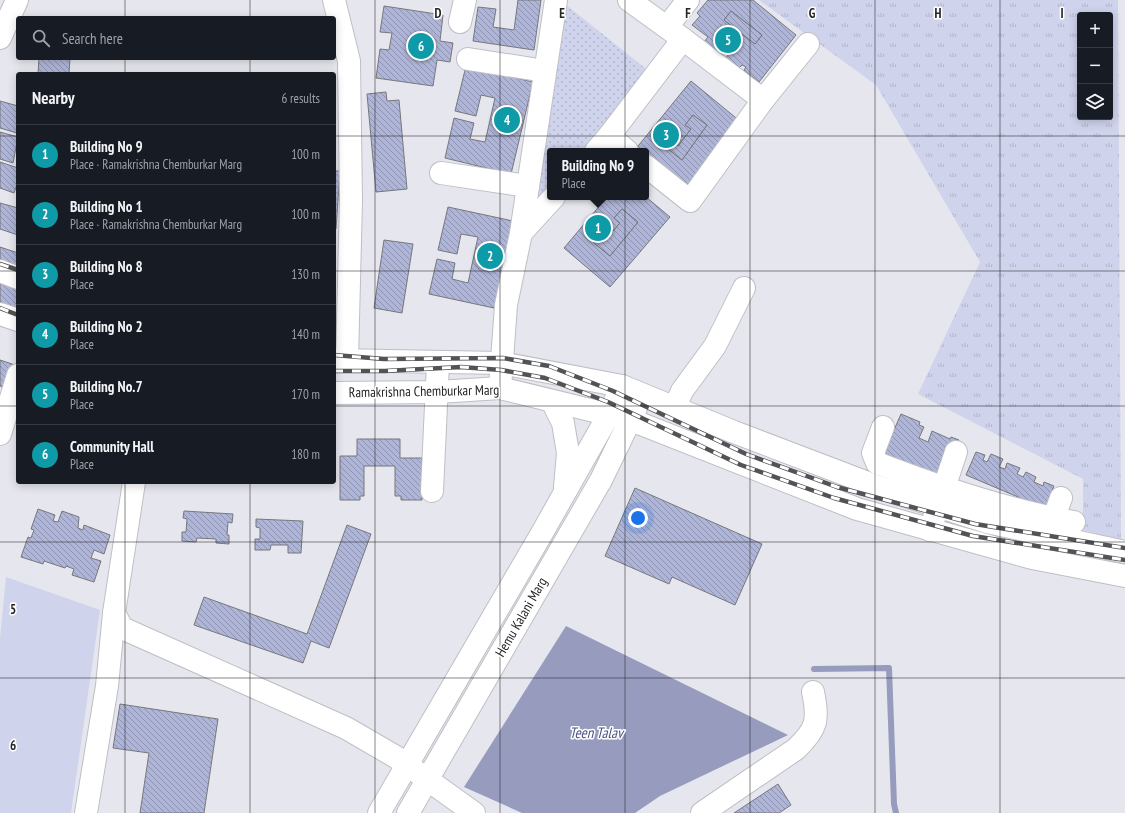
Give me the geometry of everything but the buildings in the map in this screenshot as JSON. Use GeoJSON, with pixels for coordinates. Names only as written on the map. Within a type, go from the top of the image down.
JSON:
{"type":"FeatureCollection","features":[{"type":"Feature","properties":{"kind":"main road"},"geometry":{"type":"LineString","coordinates":[[0,38],[17,0]]}},
{"type":"Feature","properties":{"kind":"main road"},"geometry":{"type":"LineString","coordinates":[[334,0],[349,62],[351,200],[341,361]]}},
{"type":"Feature","properties":{"kind":"main road"},"geometry":{"type":"LineString","coordinates":[[460,22],[465,0]]}},
{"type":"Feature","properties":{"kind":"main road"},"geometry":{"type":"LineString","coordinates":[[500,388],[506,305],[521,233],[556,0]]}},
{"type":"Feature","properties":{"kind":"main road"},"geometry":{"type":"LineString","coordinates":[[629,0],[763,100]]}},
{"type":"Feature","properties":{"kind":"main road"},"geometry":{"type":"LineString","coordinates":[[617,148],[602,144],[675,33],[688,0]]}},
{"type":"Feature","properties":{"kind":"main road"},"geometry":{"type":"LineString","coordinates":[[649,168],[690,201],[763,100],[808,44]]}},
{"type":"Feature","properties":{"kind":"main road"},"geometry":{"type":"LineString","coordinates":[[468,59],[545,71]]}},
{"type":"Feature","properties":{"kind":"main road"},"geometry":{"type":"LineString","coordinates":[[441,173],[528,186]]}},
{"type":"Feature","properties":{"kind":"main road"},"geometry":{"type":"LineString","coordinates":[[521,233],[551,200]]}},
{"type":"Feature","properties":{"kind":"main road"},"geometry":{"type":"LineString","coordinates":[[0,271],[16,277]]}},
{"type":"Feature","properties":{"kind":"main road"},"geometry":{"type":"LineString","coordinates":[[675,407],[682,391],[715,346],[744,288]]}},
{"type":"Feature","properties":{"kind":"main road"},"geometry":{"type":"LineString","coordinates":[[0,314],[16,319]]}},
{"type":"Feature","properties":{"kind":"main road","name":"Ramakrishna Chemburkar Marg"},"geometry":{"type":"LineString","coordinates":[[341,361],[501,363],[622,386],[715,424],[866,482],[941,498]]}},
{"type":"Feature","properties":{"kind":"main road"},"geometry":{"type":"LineString","coordinates":[[432,491],[438,392],[438,363]]}},
{"type":"Feature","properties":{"kind":"main road"},"geometry":{"type":"LineString","coordinates":[[0,434],[16,382]]}},
{"type":"Feature","properties":{"kind":"main road"},"geometry":{"type":"LineString","coordinates":[[379,813],[564,494],[608,416],[622,386]]}},
{"type":"Feature","properties":{"kind":"main road","name":"Ramakrishna Chemburkar Marg"},"geometry":{"type":"LineString","coordinates":[[336,393],[438,392],[500,388],[608,416],[631,420],[706,451],[857,509],[1032,558],[1125,576]]}},
{"type":"Feature","properties":{"kind":"main road","name":"Hemu Kalani Marg"},"geometry":{"type":"LineString","coordinates":[[408,813],[601,480],[631,420],[642,394]]}},
{"type":"Feature","properties":{"kind":"main road"},"geometry":{"type":"LineString","coordinates":[[552,401],[563,423],[568,453],[564,494]]}},
{"type":"Feature","properties":{"kind":"main road"},"geometry":{"type":"LineString","coordinates":[[706,451],[715,424]]}},
{"type":"Feature","properties":{"kind":"main road"},"geometry":{"type":"LineString","coordinates":[[883,427],[873,453],[877,463],[987,522],[1053,528],[1102,547],[1125,552]]}},
{"type":"Feature","properties":{"kind":"main road"},"geometry":{"type":"LineString","coordinates":[[930,530],[956,452]]}},
{"type":"Feature","properties":{"kind":"main road"},"geometry":{"type":"LineString","coordinates":[[857,509],[866,482]]}},
{"type":"Feature","properties":{"kind":"main road"},"geometry":{"type":"LineString","coordinates":[[86,813],[108,686],[114,613],[134,484]]}},
{"type":"Feature","properties":{"kind":"main road"},"geometry":{"type":"LineString","coordinates":[[1032,558],[1053,528],[1061,498]]}},
{"type":"Feature","properties":{"kind":"main road"},"geometry":{"type":"LineString","coordinates":[[1100,571],[1102,547]]}},
{"type":"Feature","properties":{"kind":"main road"},"geometry":{"type":"LineString","coordinates":[[114,613],[122,628],[346,728],[396,757],[474,813]]}},
{"type":"Feature","properties":{"kind":"main road"},"geometry":{"type":"LineString","coordinates":[[702,813],[796,749],[807,738],[815,724],[816,708],[813,692]]}},
{"type":"Feature","properties":{"kind":"green space"},"geometry":{"type":"Polygon","coordinates":[[[759,0],[1118,0],[1121,540],[1083,530],[1083,479],[918,394],[980,262],[876,85],[759,0]]]}},
{"type":"Feature","properties":{"kind":"green space"},"geometry":{"type":"Polygon","coordinates":[[[565,4],[655,76],[598,148],[547,148],[547,200],[548,200],[530,236],[565,4]]]}},
{"type":"Feature","properties":{"kind":"green space"},"geometry":{"type":"Polygon","coordinates":[[[6,577],[100,610],[71,813],[0,813],[0,638],[6,577]]]}},
{"type":"Feature","properties":{"kind":"water","name":"Teen Talav"},"geometry":{"type":"Polygon","coordinates":[[[566,626],[788,735],[660,796],[635,813],[522,813],[464,787],[566,626]]]}},
{"type":"Feature","properties":{"kind":"waterway"},"geometry":{"type":"LineString","coordinates":[[814,669],[889,668],[894,804],[896,813]]}},
{"type":"Feature","properties":{"kind":"railway"},"geometry":{"type":"LineString","coordinates":[[0,264],[16,269]]}},
{"type":"Feature","properties":{"kind":"railway"},"geometry":{"type":"LineString","coordinates":[[0,308],[16,314]]}},
{"type":"Feature","properties":{"kind":"railway"},"geometry":{"type":"LineString","coordinates":[[336,355],[384,359],[503,358],[549,366],[613,391],[746,454],[837,487],[975,524],[1125,548]]}},
{"type":"Feature","properties":{"kind":"railway"},"geometry":{"type":"LineString","coordinates":[[336,371],[385,371],[461,367],[501,370],[545,378],[608,402],[741,465],[834,498],[973,536],[1125,560]]}},
{"type":"Feature","properties":{"kind":"place","name":"Building No.7"},"geometry":{"type":"Point","coordinates":[728,40]}},
{"type":"Feature","properties":{"kind":"place","name":"Community Hall"},"geometry":{"type":"Point","coordinates":[421,46]}},
{"type":"Feature","properties":{"kind":"place","name":"Building No 2"},"geometry":{"type":"Point","coordinates":[507,120]}},
{"type":"Feature","properties":{"kind":"place","name":"Building No 8"},"geometry":{"type":"Point","coordinates":[666,135]}},
{"type":"Feature","properties":{"kind":"place","name":"Building No 9"},"geometry":{"type":"Point","coordinates":[598,228]}},
{"type":"Feature","properties":{"kind":"place","name":"Building No 1"},"geometry":{"type":"Point","coordinates":[490,256]}}]}
